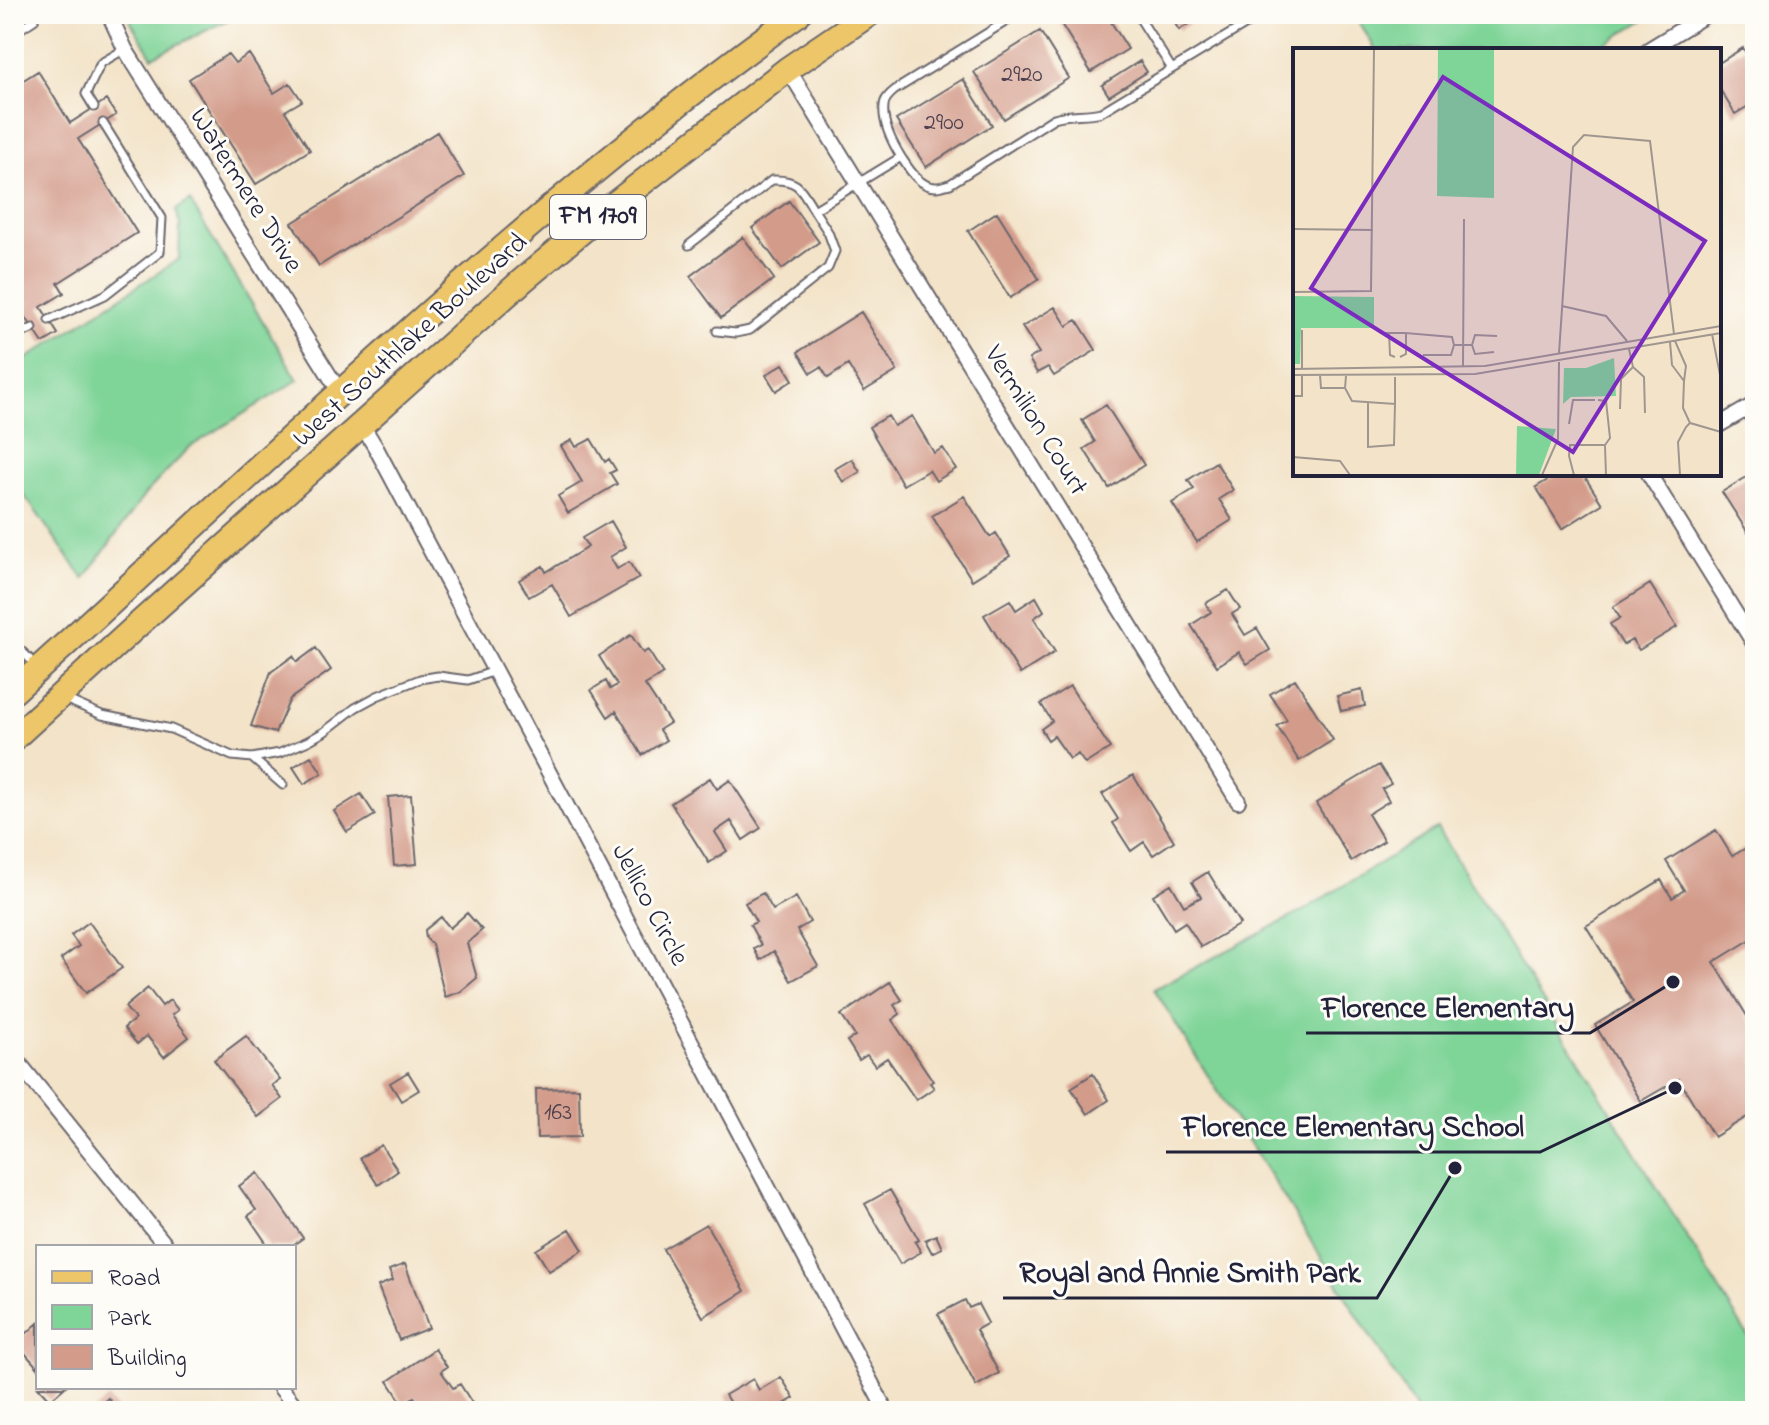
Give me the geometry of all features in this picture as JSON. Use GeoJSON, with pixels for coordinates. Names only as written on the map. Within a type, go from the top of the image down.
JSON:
{"type":"FeatureCollection","features":[{"type":"Feature","properties":{"kind":"main road","name":"West Southlake Boulevard"},"geometry":{"type":"LineString","coordinates":[[14,691],[459,286],[713,77],[798,14]]}},
{"type":"Feature","properties":{"kind":"main road","name":"West Southlake Boulevard"},"geometry":{"type":"LineString","coordinates":[[14,738],[523,280],[607,210],[788,69],[869,14]]}},
{"type":"Feature","properties":{"kind":"main road"},"geometry":{"type":"LineString","coordinates":[[341,394],[362,425]]}},
{"type":"Feature","properties":{"kind":"street","name":"Watermere Drive"},"geometry":{"type":"LineString","coordinates":[[109,14],[125,49],[341,394]]}},
{"type":"Feature","properties":{"kind":"street"},"geometry":{"type":"LineString","coordinates":[[1651,48],[1707,14]]}},
{"type":"Feature","properties":{"kind":"street","name":"Vermilion Court"},"geometry":{"type":"LineString","coordinates":[[788,69],[1238,801]]}},
{"type":"Feature","properties":{"kind":"street"},"geometry":{"type":"LineString","coordinates":[[1721,424],[1755,404]]}},
{"type":"Feature","properties":{"kind":"street","name":"Jellico Circle"},"geometry":{"type":"LineString","coordinates":[[362,425],[886,1411]]}},
{"type":"Feature","properties":{"kind":"street"},"geometry":{"type":"LineString","coordinates":[[1650,476],[1755,645]]}},
{"type":"Feature","properties":{"kind":"street"},"geometry":{"type":"LineString","coordinates":[[14,1057],[165,1245]]}},
{"type":"Feature","properties":{"kind":"street"},"geometry":{"type":"LineString","coordinates":[[282,1389],[299,1411]]}},
{"type":"Feature","properties":{"kind":"lane"},"geometry":{"type":"LineString","coordinates":[[14,33],[34,20],[31,14]]}},
{"type":"Feature","properties":{"kind":"lane"},"geometry":{"type":"LineString","coordinates":[[1018,14],[887,97],[884,106],[892,143],[910,171],[925,184],[937,188],[950,184],[1054,118],[1066,114],[1091,115],[1101,112],[1252,17],[1263,14]]}},
{"type":"Feature","properties":{"kind":"lane"},"geometry":{"type":"LineString","coordinates":[[1137,14],[1172,69]]}},
{"type":"Feature","properties":{"kind":"lane"},"geometry":{"type":"LineString","coordinates":[[94,107],[86,94],[101,63],[125,49]]}},
{"type":"Feature","properties":{"kind":"lane"},"geometry":{"type":"LineString","coordinates":[[49,320],[105,295],[160,252],[162,218],[103,123]]}},
{"type":"Feature","properties":{"kind":"lane"},"geometry":{"type":"LineString","coordinates":[[814,210],[901,157]]}},
{"type":"Feature","properties":{"kind":"lane"},"geometry":{"type":"LineString","coordinates":[[689,245],[772,180],[786,180],[800,187],[828,232],[835,251],[828,268],[750,330],[736,333],[717,331]]}},
{"type":"Feature","properties":{"kind":"lane"},"geometry":{"type":"LineString","coordinates":[[14,337],[33,328]]}},
{"type":"Feature","properties":{"kind":"lane"},"geometry":{"type":"LineString","coordinates":[[14,644],[39,668]]}},
{"type":"Feature","properties":{"kind":"lane"},"geometry":{"type":"LineString","coordinates":[[59,697],[102,715],[171,729],[232,756],[252,758],[280,753],[308,741],[355,708],[420,679],[438,676],[468,680],[495,671]]}},
{"type":"Feature","properties":{"kind":"lane"},"geometry":{"type":"LineString","coordinates":[[252,758],[283,785]]}},
{"type":"Feature","properties":{"kind":"green space"},"geometry":{"type":"Polygon","coordinates":[[[126,14],[240,14],[152,57],[126,14]]]}},
{"type":"Feature","properties":{"kind":"green space"},"geometry":{"type":"Polygon","coordinates":[[[1354,14],[1654,14],[1598,48],[1375,48],[1354,14]]]}},
{"type":"Feature","properties":{"kind":"green space"},"geometry":{"type":"Polygon","coordinates":[[[190,201],[298,380],[190,447],[146,493],[84,579],[14,481],[14,367],[179,259],[180,225],[176,210],[190,201]]]}},
{"type":"Feature","properties":{"kind":"green space"},"geometry":{"type":"Polygon","coordinates":[[[1437,828],[1755,1348],[1755,1411],[1417,1411],[1154,989],[1301,912],[1437,828]]]}},
{"type":"Feature","properties":{"kind":"building"},"geometry":{"type":"Polygon","coordinates":[[[1055,14],[1106,14],[1128,49],[1091,72],[1055,14]]]}},
{"type":"Feature","properties":{"kind":"building"},"geometry":{"type":"Polygon","coordinates":[[[1169,14],[1204,14],[1179,30],[1169,14]]]}},
{"type":"Feature","properties":{"kind":"building"},"geometry":{"type":"Polygon","coordinates":[[[1040,31],[1069,78],[1004,119],[974,72],[1040,31]]]}},
{"type":"Feature","properties":{"kind":"building"},"geometry":{"type":"Polygon","coordinates":[[[1743,48],[1755,68],[1755,102],[1735,114],[1721,91],[1721,62],[1743,48]]]}},
{"type":"Feature","properties":{"kind":"building"},"geometry":{"type":"Polygon","coordinates":[[[228,54],[235,63],[249,54],[274,93],[290,83],[302,101],[285,111],[310,150],[256,184],[189,79],[228,54]]]}},
{"type":"Feature","properties":{"kind":"building"},"geometry":{"type":"Polygon","coordinates":[[[1140,61],[1147,72],[1109,96],[1102,85],[1140,61]]]}},
{"type":"Feature","properties":{"kind":"building"},"geometry":{"type":"Polygon","coordinates":[[[38,71],[70,123],[106,100],[116,115],[78,139],[137,233],[58,283],[64,293],[41,307],[58,334],[43,343],[25,316],[14,323],[14,86],[38,71]]]}},
{"type":"Feature","properties":{"kind":"building"},"geometry":{"type":"Polygon","coordinates":[[[963,79],[992,125],[926,167],[896,120],[963,79]]]}},
{"type":"Feature","properties":{"kind":"building"},"geometry":{"type":"Polygon","coordinates":[[[437,132],[464,176],[319,266],[292,223],[437,132]]]}},
{"type":"Feature","properties":{"kind":"building"},"geometry":{"type":"Polygon","coordinates":[[[789,201],[819,242],[782,269],[752,228],[789,201]]]}},
{"type":"Feature","properties":{"kind":"building"},"geometry":{"type":"Polygon","coordinates":[[[997,212],[1039,279],[1010,298],[968,231],[997,212]]]}},
{"type":"Feature","properties":{"kind":"building"},"geometry":{"type":"Polygon","coordinates":[[[743,237],[774,279],[721,318],[690,276],[743,237]]]}},
{"type":"Feature","properties":{"kind":"building"},"geometry":{"type":"Polygon","coordinates":[[[1055,307],[1067,326],[1077,320],[1096,350],[1054,376],[1048,367],[1037,373],[1029,359],[1039,353],[1022,327],[1055,307]]]}},
{"type":"Feature","properties":{"kind":"building"},"geometry":{"type":"Polygon","coordinates":[[[861,312],[897,371],[864,391],[848,365],[828,378],[821,367],[811,373],[798,352],[861,312]]]}},
{"type":"Feature","properties":{"kind":"building"},"geometry":{"type":"Polygon","coordinates":[[[783,364],[793,380],[776,391],[766,375],[783,364]]]}},
{"type":"Feature","properties":{"kind":"building"},"geometry":{"type":"Polygon","coordinates":[[[1106,405],[1144,465],[1109,488],[1084,449],[1095,442],[1082,420],[1106,405]]]}},
{"type":"Feature","properties":{"kind":"building"},"geometry":{"type":"Polygon","coordinates":[[[888,416],[894,426],[912,416],[934,453],[943,448],[956,469],[936,481],[929,470],[903,485],[869,427],[888,416]]]}},
{"type":"Feature","properties":{"kind":"building"},"geometry":{"type":"Polygon","coordinates":[[[591,439],[605,462],[609,459],[616,470],[610,473],[617,484],[568,513],[558,496],[582,482],[561,446],[572,440],[576,447],[591,439]]]}},
{"type":"Feature","properties":{"kind":"building"},"geometry":{"type":"Polygon","coordinates":[[[852,459],[860,472],[843,482],[835,469],[852,459]]]}},
{"type":"Feature","properties":{"kind":"building"},"geometry":{"type":"Polygon","coordinates":[[[1216,462],[1233,490],[1219,499],[1232,520],[1197,542],[1172,503],[1194,489],[1188,480],[1216,462]]]}},
{"type":"Feature","properties":{"kind":"building"},"geometry":{"type":"Polygon","coordinates":[[[1755,472],[1755,533],[1750,536],[1722,492],[1755,472]]]}},
{"type":"Feature","properties":{"kind":"building"},"geometry":{"type":"Polygon","coordinates":[[[1555,476],[1584,476],[1602,504],[1562,529],[1536,487],[1555,476]]]}},
{"type":"Feature","properties":{"kind":"building"},"geometry":{"type":"Polygon","coordinates":[[[964,496],[990,537],[996,533],[1010,556],[972,580],[932,516],[964,496]]]}},
{"type":"Feature","properties":{"kind":"building"},"geometry":{"type":"Polygon","coordinates":[[[611,521],[626,547],[610,557],[617,569],[629,562],[639,578],[571,617],[552,584],[529,597],[519,580],[543,566],[546,572],[588,547],[582,538],[611,521]]]}},
{"type":"Feature","properties":{"kind":"building"},"geometry":{"type":"Polygon","coordinates":[[[1650,584],[1677,627],[1639,650],[1632,640],[1623,645],[1610,624],[1620,618],[1613,607],[1650,584]]]}},
{"type":"Feature","properties":{"kind":"building"},"geometry":{"type":"Polygon","coordinates":[[[1228,590],[1240,609],[1232,614],[1245,635],[1257,628],[1270,650],[1247,664],[1239,652],[1217,666],[1191,625],[1211,612],[1206,603],[1228,590]]]}},
{"type":"Feature","properties":{"kind":"building"},"geometry":{"type":"Polygon","coordinates":[[[1036,597],[1044,611],[1034,618],[1055,652],[1020,674],[984,615],[1010,600],[1016,610],[1036,597]]]}},
{"type":"Feature","properties":{"kind":"building"},"geometry":{"type":"Polygon","coordinates":[[[631,635],[643,653],[648,650],[663,674],[645,685],[670,723],[659,730],[666,740],[642,755],[616,711],[608,717],[591,690],[606,681],[610,689],[617,685],[599,656],[631,635]]]}},
{"type":"Feature","properties":{"kind":"building"},"geometry":{"type":"Polygon","coordinates":[[[316,648],[331,670],[290,699],[275,733],[251,726],[271,672],[293,656],[297,662],[316,648]]]}},
{"type":"Feature","properties":{"kind":"building"},"geometry":{"type":"Polygon","coordinates":[[[1295,679],[1333,740],[1299,761],[1277,726],[1287,720],[1270,694],[1295,679]]]}},
{"type":"Feature","properties":{"kind":"building"},"geometry":{"type":"Polygon","coordinates":[[[1070,686],[1110,748],[1085,764],[1078,754],[1070,759],[1054,736],[1048,740],[1041,729],[1052,721],[1041,704],[1070,686]]]}},
{"type":"Feature","properties":{"kind":"building"},"geometry":{"type":"Polygon","coordinates":[[[1362,690],[1365,706],[1341,711],[1337,696],[1362,690]]]}},
{"type":"Feature","properties":{"kind":"building"},"geometry":{"type":"Polygon","coordinates":[[[311,756],[322,773],[304,784],[293,767],[311,756]]]}},
{"type":"Feature","properties":{"kind":"building"},"geometry":{"type":"Polygon","coordinates":[[[1379,765],[1391,784],[1382,789],[1389,801],[1368,814],[1384,841],[1351,861],[1316,803],[1379,765]]]}},
{"type":"Feature","properties":{"kind":"building"},"geometry":{"type":"Polygon","coordinates":[[[1133,775],[1174,841],[1153,855],[1144,842],[1131,851],[1113,823],[1118,819],[1102,794],[1133,775]]]}},
{"type":"Feature","properties":{"kind":"building"},"geometry":{"type":"Polygon","coordinates":[[[710,778],[717,789],[730,780],[761,828],[743,840],[731,821],[715,832],[727,851],[709,863],[671,803],[710,778]]]}},
{"type":"Feature","properties":{"kind":"building"},"geometry":{"type":"Polygon","coordinates":[[[361,794],[375,815],[347,832],[334,811],[361,794]]]}},
{"type":"Feature","properties":{"kind":"building"},"geometry":{"type":"Polygon","coordinates":[[[411,795],[417,864],[394,866],[388,797],[411,795]]]}},
{"type":"Feature","properties":{"kind":"building"},"geometry":{"type":"Polygon","coordinates":[[[1716,830],[1732,856],[1755,843],[1755,941],[1753,938],[1714,962],[1755,1029],[1755,1112],[1714,1137],[1679,1079],[1641,1101],[1595,1025],[1633,1002],[1586,926],[1661,880],[1672,898],[1684,890],[1666,861],[1716,830]]]}},
{"type":"Feature","properties":{"kind":"building"},"geometry":{"type":"Polygon","coordinates":[[[1208,872],[1240,924],[1201,947],[1185,922],[1174,929],[1153,895],[1171,884],[1184,906],[1201,897],[1192,882],[1208,872]]]}},
{"type":"Feature","properties":{"kind":"building"},"geometry":{"type":"Polygon","coordinates":[[[763,893],[773,910],[796,897],[810,922],[797,930],[818,966],[791,981],[774,951],[760,960],[754,949],[761,945],[750,925],[756,922],[745,903],[763,893]]]}},
{"type":"Feature","properties":{"kind":"building"},"geometry":{"type":"Polygon","coordinates":[[[467,913],[482,930],[467,943],[477,978],[460,992],[445,997],[432,944],[426,938],[425,930],[441,917],[450,928],[467,913]]]}},
{"type":"Feature","properties":{"kind":"building"},"geometry":{"type":"Polygon","coordinates":[[[89,922],[122,968],[86,993],[61,959],[79,946],[71,935],[89,922]]]}},
{"type":"Feature","properties":{"kind":"building"},"geometry":{"type":"Polygon","coordinates":[[[890,982],[902,1000],[894,1005],[900,1014],[892,1020],[933,1081],[930,1083],[934,1088],[916,1100],[887,1058],[875,1066],[867,1055],[859,1060],[847,1041],[855,1036],[841,1015],[890,982]]]}},
{"type":"Feature","properties":{"kind":"building"},"geometry":{"type":"Polygon","coordinates":[[[148,988],[162,1006],[170,1000],[178,1010],[172,1015],[189,1037],[164,1057],[147,1036],[137,1044],[124,1028],[135,1019],[125,1007],[148,988]]]}},
{"type":"Feature","properties":{"kind":"building"},"geometry":{"type":"Polygon","coordinates":[[[246,1036],[280,1080],[272,1085],[282,1099],[258,1117],[214,1060],[246,1036]]]}},
{"type":"Feature","properties":{"kind":"building"},"geometry":{"type":"Polygon","coordinates":[[[408,1072],[419,1090],[401,1101],[390,1083],[408,1072]]]}},
{"type":"Feature","properties":{"kind":"building"},"geometry":{"type":"Polygon","coordinates":[[[1093,1074],[1109,1100],[1088,1114],[1071,1088],[1093,1074]]]}},
{"type":"Feature","properties":{"kind":"building"},"geometry":{"type":"Polygon","coordinates":[[[579,1088],[580,1137],[537,1138],[536,1089],[579,1088]]]}},
{"type":"Feature","properties":{"kind":"building"},"geometry":{"type":"Polygon","coordinates":[[[381,1145],[398,1171],[378,1185],[360,1158],[381,1145]]]}},
{"type":"Feature","properties":{"kind":"building"},"geometry":{"type":"Polygon","coordinates":[[[258,1173],[303,1238],[293,1245],[268,1245],[248,1216],[256,1210],[239,1186],[258,1173]]]}},
{"type":"Feature","properties":{"kind":"building"},"geometry":{"type":"Polygon","coordinates":[[[890,1190],[919,1240],[915,1242],[921,1252],[900,1264],[865,1204],[890,1190]]]}},
{"type":"Feature","properties":{"kind":"building"},"geometry":{"type":"Polygon","coordinates":[[[706,1224],[745,1291],[703,1317],[663,1249],[706,1224]]]}},
{"type":"Feature","properties":{"kind":"building"},"geometry":{"type":"Polygon","coordinates":[[[570,1229],[583,1250],[549,1271],[536,1250],[570,1229]]]}},
{"type":"Feature","properties":{"kind":"building"},"geometry":{"type":"Polygon","coordinates":[[[936,1235],[942,1248],[932,1253],[925,1240],[936,1235]]]}},
{"type":"Feature","properties":{"kind":"building"},"geometry":{"type":"Polygon","coordinates":[[[405,1264],[429,1328],[399,1340],[378,1286],[393,1280],[389,1270],[405,1264]]]}},
{"type":"Feature","properties":{"kind":"building"},"geometry":{"type":"Polygon","coordinates":[[[965,1300],[969,1308],[978,1304],[988,1323],[976,1330],[999,1373],[976,1386],[938,1314],[965,1300]]]}},
{"type":"Feature","properties":{"kind":"building"},"geometry":{"type":"Polygon","coordinates":[[[36,1325],[36,1366],[16,1343],[36,1325]]]}},
{"type":"Feature","properties":{"kind":"building"},"geometry":{"type":"Polygon","coordinates":[[[435,1349],[447,1367],[441,1371],[453,1388],[460,1384],[472,1403],[460,1411],[423,1411],[414,1397],[403,1404],[388,1381],[435,1349]]]}},
{"type":"Feature","properties":{"kind":"building"},"geometry":{"type":"Polygon","coordinates":[[[781,1377],[794,1398],[783,1405],[786,1411],[735,1411],[725,1395],[753,1379],[759,1390],[781,1377]]]}},
{"type":"Feature","properties":{"kind":"building"},"geometry":{"type":"Polygon","coordinates":[[[40,1389],[63,1389],[50,1400],[40,1389]]]}},
{"type":"Feature","properties":{"kind":"building"},"geometry":{"type":"Polygon","coordinates":[[[108,1398],[119,1411],[93,1411],[108,1398]]]}},
{"type":"Feature","properties":{"kind":"place","name":"Florence Elementary"},"geometry":{"type":"Point","coordinates":[1673,982]}},
{"type":"Feature","properties":{"kind":"place","name":"Florence Elementary School"},"geometry":{"type":"Point","coordinates":[1675,1088]}},
{"type":"Feature","properties":{"kind":"place","name":"Royal and Annie Smith Park"},"geometry":{"type":"Point","coordinates":[1455,1168]}}]}
